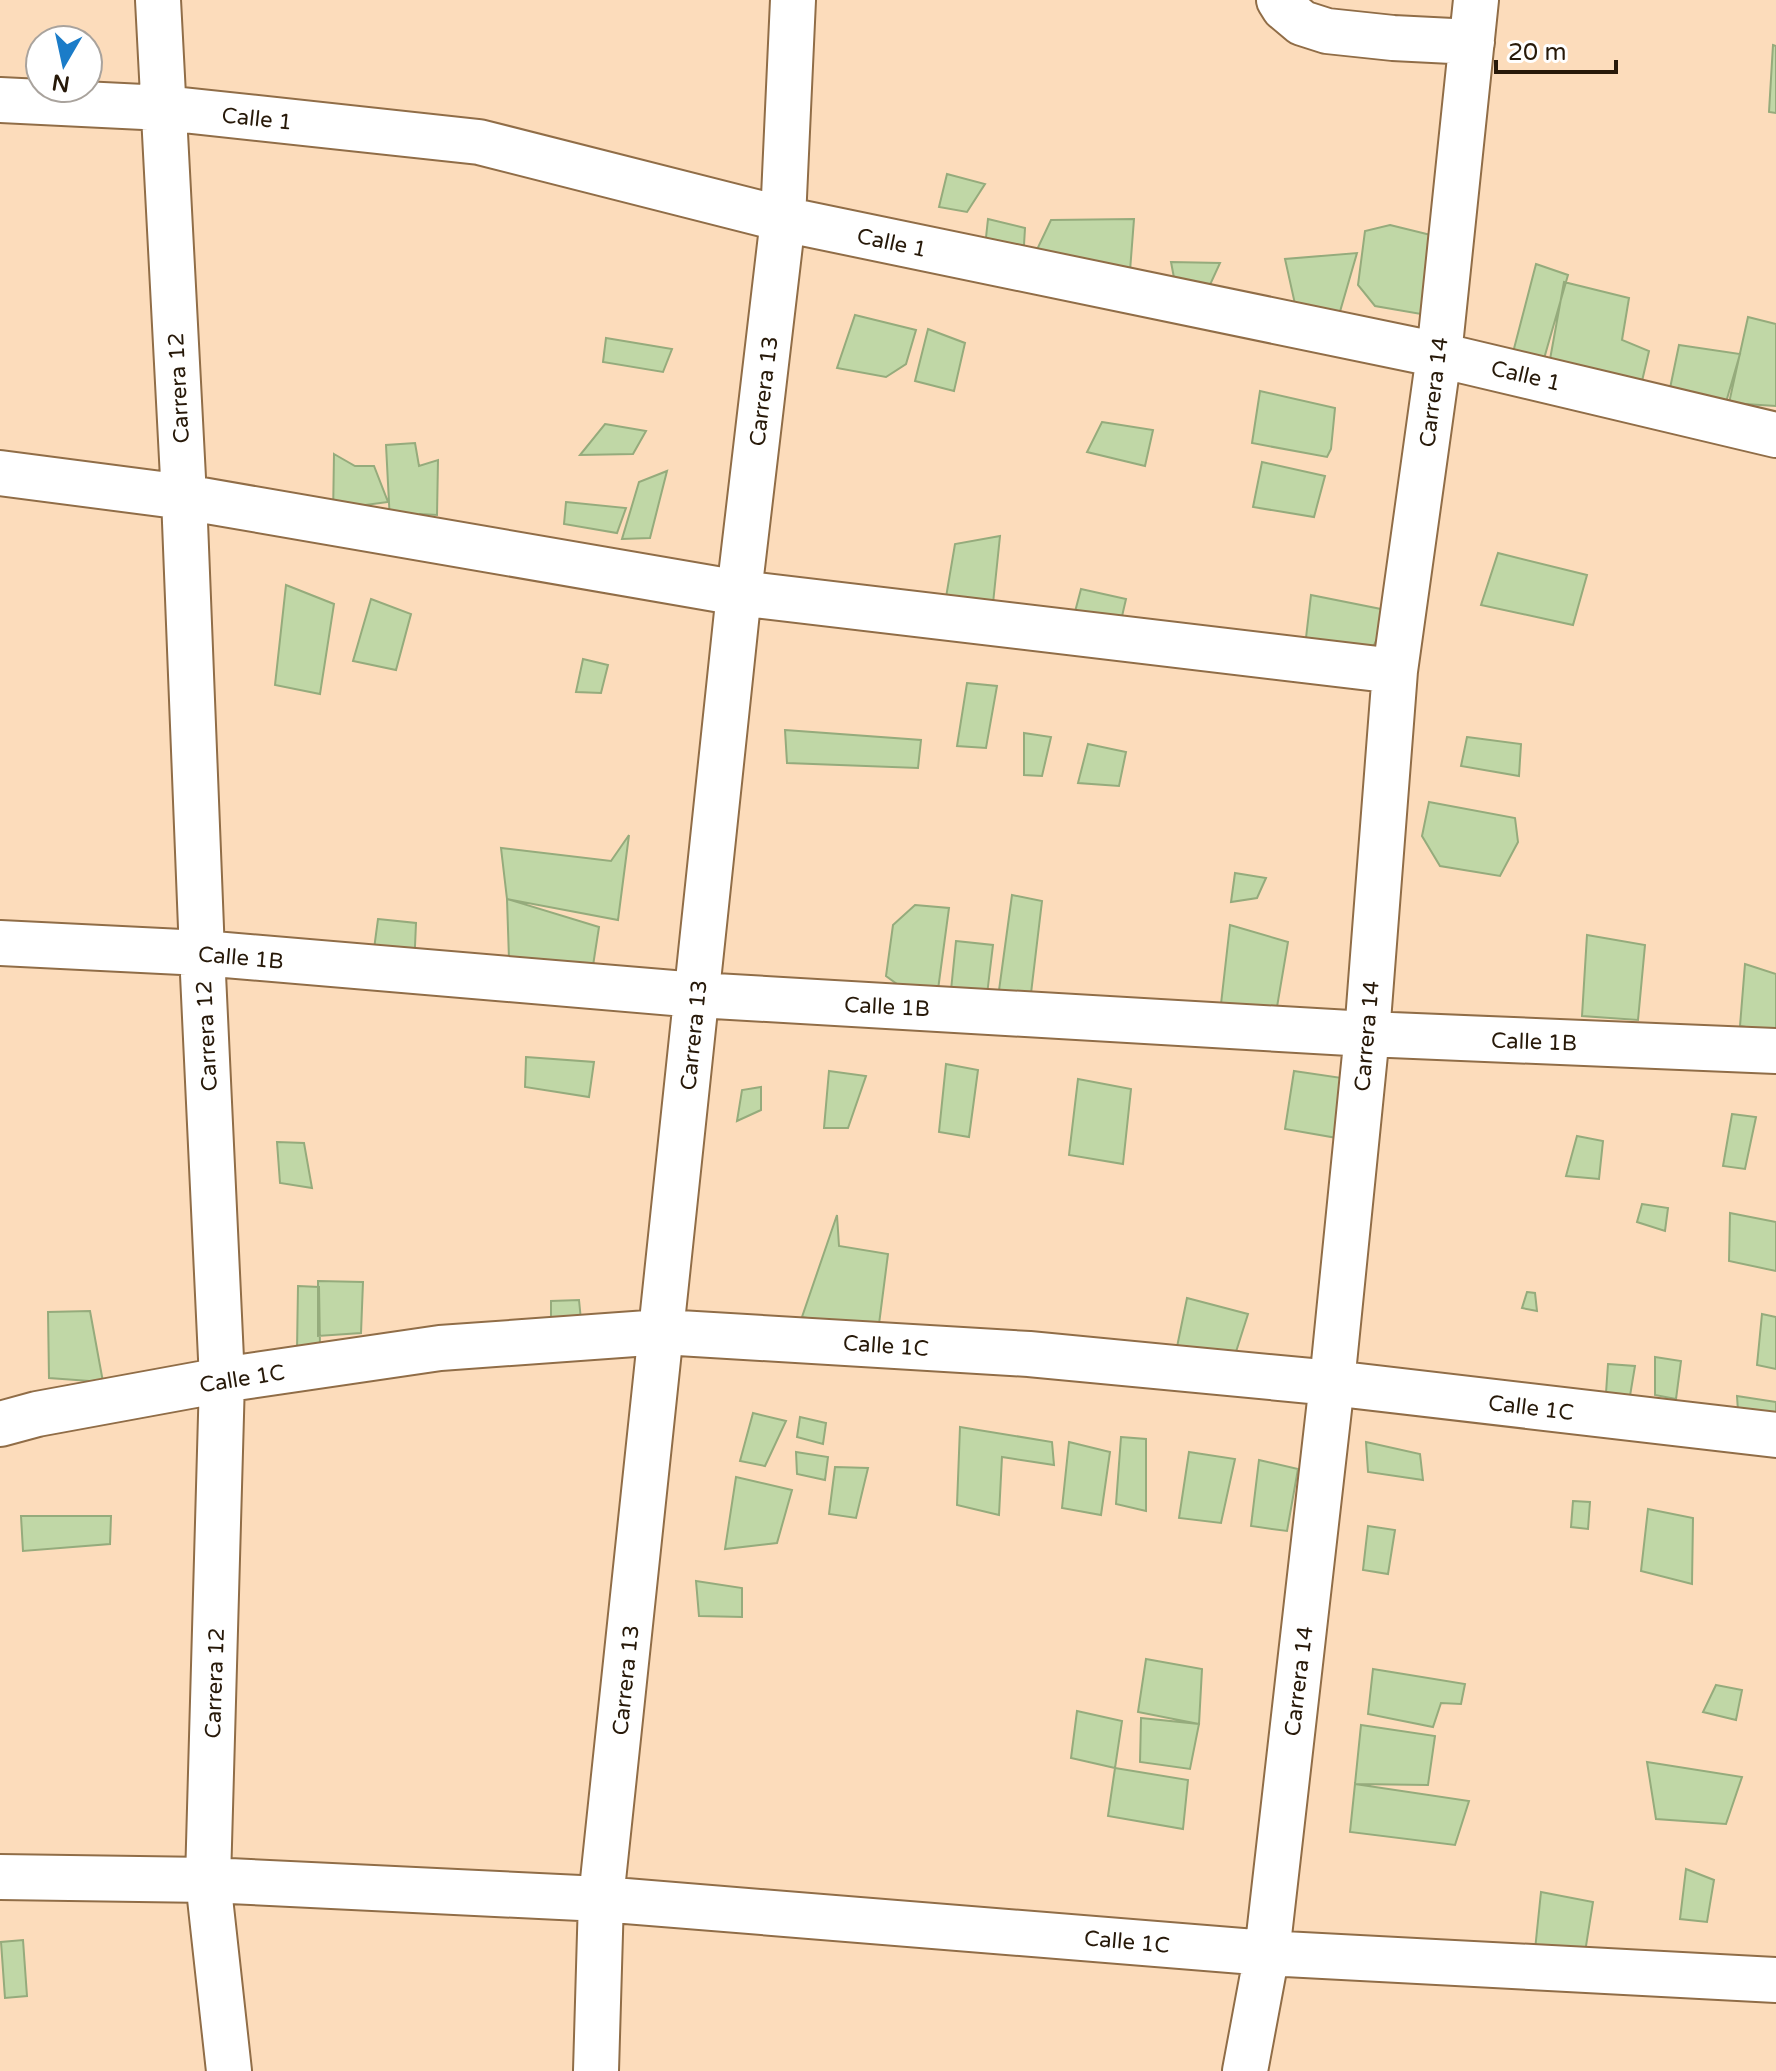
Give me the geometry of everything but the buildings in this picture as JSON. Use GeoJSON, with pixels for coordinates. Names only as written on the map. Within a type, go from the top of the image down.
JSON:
{"type":"FeatureCollection","features":[{"type":"Feature","properties":{"kind":"street","name":"Carrera 12"},"geometry":{"type":"LineString","coordinates":[[158,0],[184,497],[222,1380],[208,1880],[229,2071]]}},
{"type":"Feature","properties":{"kind":"street","name":"Carrera 13"},"geometry":{"type":"LineString","coordinates":[[596,2071],[601,1899],[739,593],[783,219],[793,0]]}},
{"type":"Feature","properties":{"kind":"street"},"geometry":{"type":"LineString","coordinates":[[1279,0],[1302,23],[1327,31],[1393,38],[1474,21]]}},
{"type":"Feature","properties":{"kind":"street","name":"Carrera 14"},"geometry":{"type":"LineString","coordinates":[[1245,2071],[1267,1953],[1332,1383],[1367,1034],[1395,671],[1439,355],[1474,21]]}},
{"type":"Feature","properties":{"kind":"street","name":"Calle 1"},"geometry":{"type":"LineString","coordinates":[[0,100],[164,108],[479,142],[783,219],[1439,355],[1776,435]]}},
{"type":"Feature","properties":{"kind":"street"},"geometry":{"type":"LineString","coordinates":[[0,473],[184,497],[739,593],[1395,671]]}},
{"type":"Feature","properties":{"kind":"street","name":"Calle 1B"},"geometry":{"type":"LineString","coordinates":[[0,943],[202,953],[697,995],[1367,1034],[1776,1051]]}},
{"type":"Feature","properties":{"kind":"street","name":"Calle 1C"},"geometry":{"type":"LineString","coordinates":[[0,1424],[37,1414],[222,1380],[440,1348],[662,1332],[1029,1354],[1332,1383],[1776,1435]]}},
{"type":"Feature","properties":{"kind":"street","name":"Calle 1C"},"geometry":{"type":"LineString","coordinates":[[0,1877],[208,1880],[601,1899],[1267,1953],[1776,1980]]}}]}
